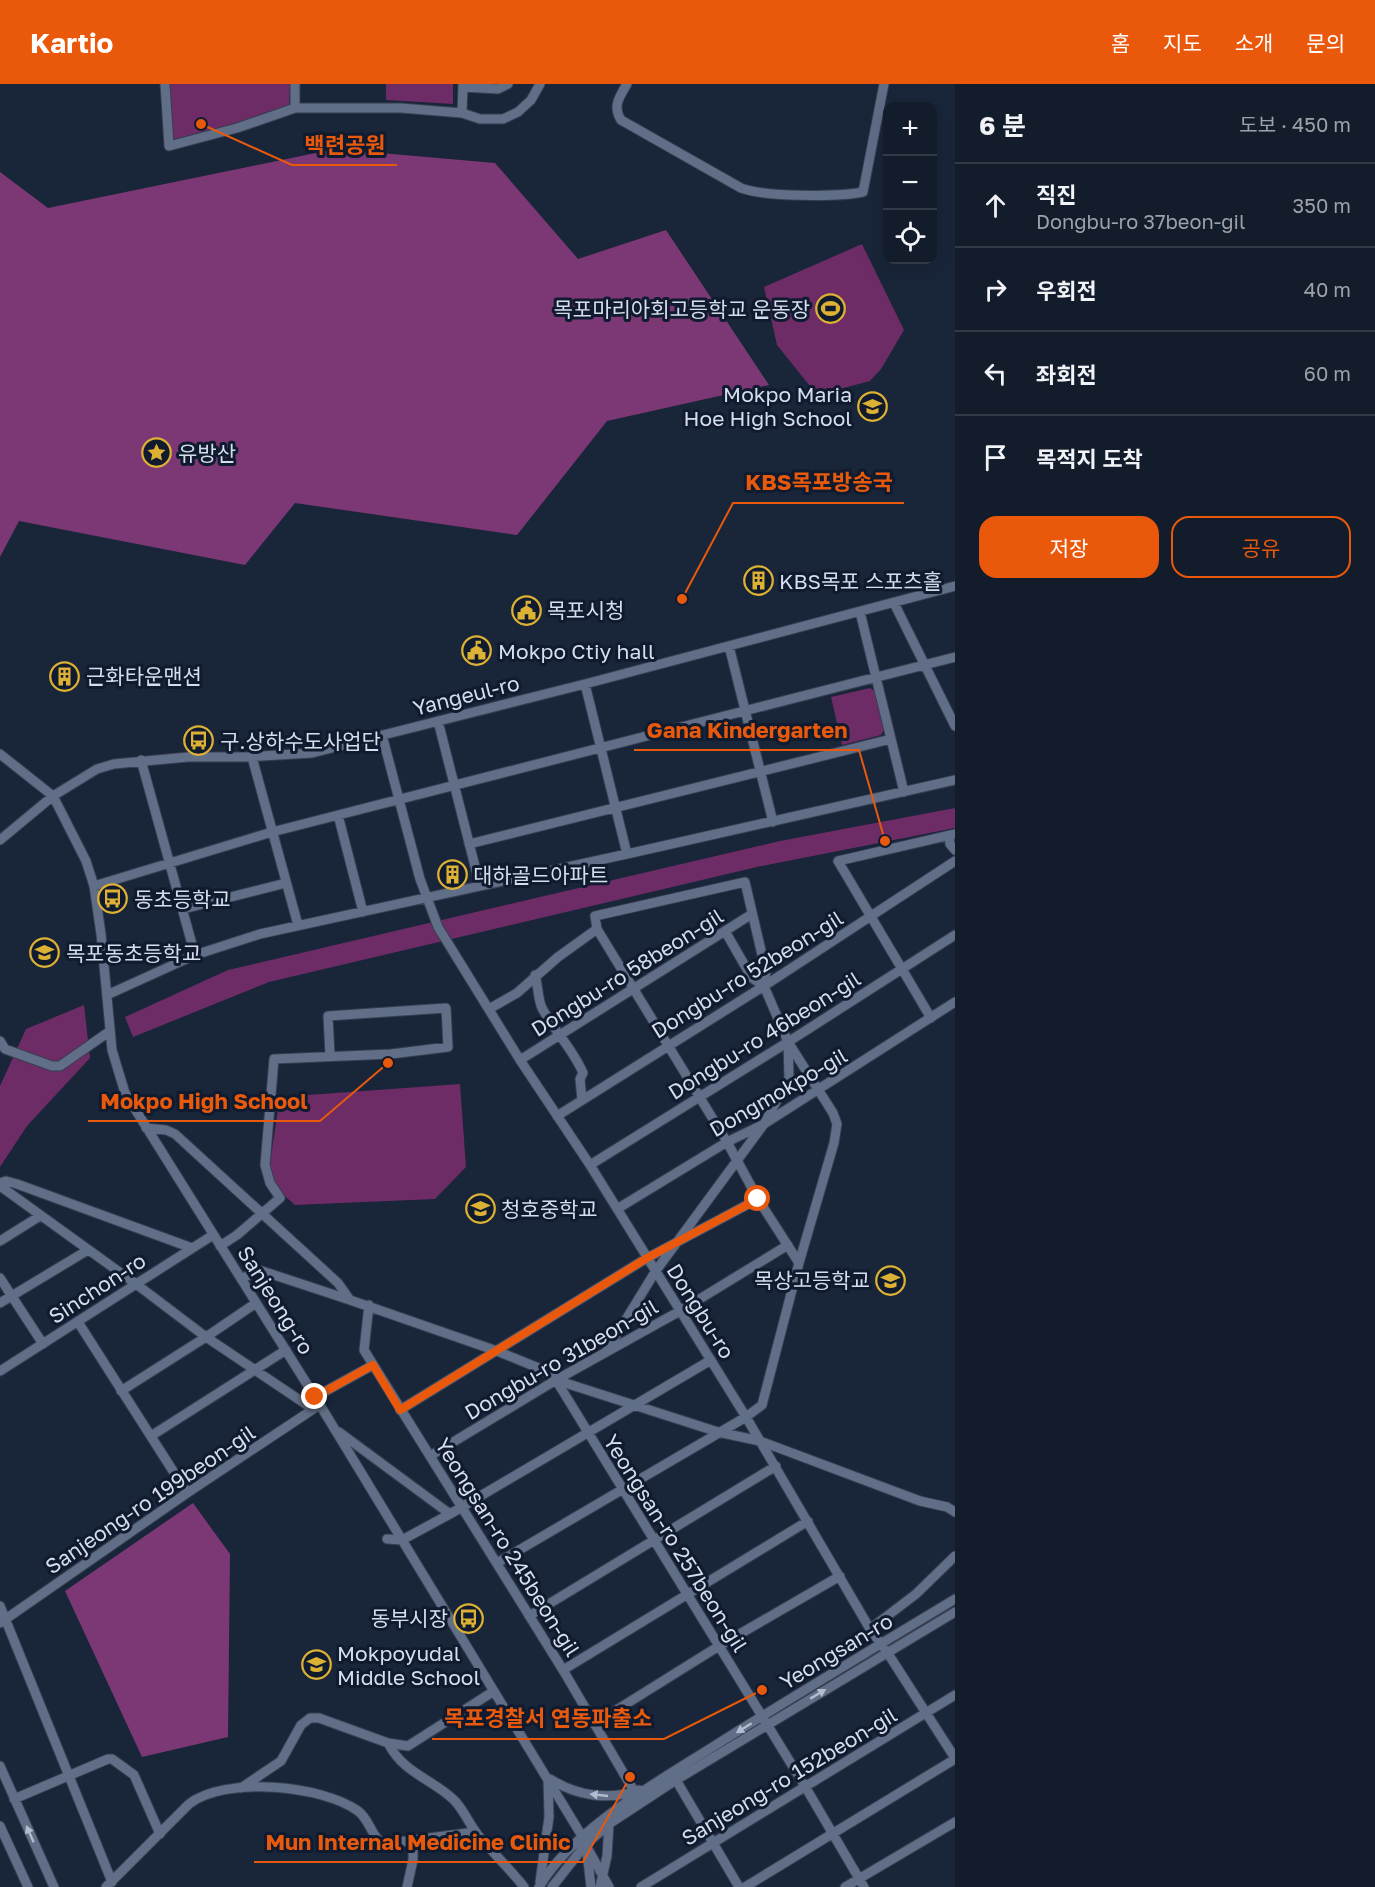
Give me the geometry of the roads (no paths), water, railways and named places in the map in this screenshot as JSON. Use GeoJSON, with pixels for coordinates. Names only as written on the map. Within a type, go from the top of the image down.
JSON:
{"type":"FeatureCollection","features":[{"type":"Feature","properties":{"kind":"street"},"geometry":{"type":"LineString","coordinates":[[165,84],[169,146],[237,128],[295,108],[401,108],[462,112],[480,119],[503,119],[518,112],[531,100],[540,84]]}},
{"type":"Feature","properties":{"kind":"street"},"geometry":{"type":"LineString","coordinates":[[295,84],[295,108]]}},
{"type":"Feature","properties":{"kind":"street"},"geometry":{"type":"LineString","coordinates":[[462,112],[463,86],[498,89],[508,84]]}},
{"type":"Feature","properties":{"kind":"street"},"geometry":{"type":"LineString","coordinates":[[627,84],[616,105],[621,120],[751,192],[806,194],[863,192],[884,84]]}},
{"type":"Feature","properties":{"kind":"street","name":"Yangeul-ro"},"geometry":{"type":"LineString","coordinates":[[0,840],[53,796],[98,769],[114,764],[141,760],[312,753],[585,684],[955,586]]}},
{"type":"Feature","properties":{"kind":"street"},"geometry":{"type":"LineString","coordinates":[[894,603],[955,726]]}},
{"type":"Feature","properties":{"kind":"street"},"geometry":{"type":"LineString","coordinates":[[860,612],[904,792]]}},
{"type":"Feature","properties":{"kind":"street"},"geometry":{"type":"LineString","coordinates":[[729,646],[773,822]]}},
{"type":"Feature","properties":{"kind":"street"},"geometry":{"type":"LineString","coordinates":[[94,886],[272,832],[955,657]]}},
{"type":"Feature","properties":{"kind":"street"},"geometry":{"type":"LineString","coordinates":[[585,684],[627,854]]}},
{"type":"Feature","properties":{"kind":"street"},"geometry":{"type":"LineString","coordinates":[[438,721],[480,886]]}},
{"type":"Feature","properties":{"kind":"street","name":"Dongbu-ro"},"geometry":{"type":"LineString","coordinates":[[382,735],[426,898],[438,927],[711,1360],[776,1466],[870,1629],[955,1759]]}},
{"type":"Feature","properties":{"kind":"street"},"geometry":{"type":"LineString","coordinates":[[469,844],[891,739]]}},
{"type":"Feature","properties":{"kind":"street","name":"Sanjeong-ro"},"geometry":{"type":"LineString","coordinates":[[0,754],[53,796],[86,861],[94,886],[112,1050],[121,1081],[132,1106],[318,1401],[548,1778],[584,1840],[591,1887]]}},
{"type":"Feature","properties":{"kind":"street"},"geometry":{"type":"LineString","coordinates":[[252,757],[298,925]]}},
{"type":"Feature","properties":{"kind":"street"},"geometry":{"type":"LineString","coordinates":[[141,760],[195,954]]}},
{"type":"Feature","properties":{"kind":"street"},"geometry":{"type":"LineString","coordinates":[[107,995],[195,954],[260,934],[955,780]]}},
{"type":"Feature","properties":{"kind":"street"},"geometry":{"type":"LineString","coordinates":[[338,815],[363,912]]}},
{"type":"Feature","properties":{"kind":"street"},"geometry":{"type":"LineString","coordinates":[[932,1018],[838,861],[952,835],[950,844],[955,850]]}},
{"type":"Feature","properties":{"kind":"street","name":"Dongbu-ro 52beon-gil"},"geometry":{"type":"LineString","coordinates":[[557,1116],[764,986],[955,861]]}},
{"type":"Feature","properties":{"kind":"street"},"geometry":{"type":"LineString","coordinates":[[497,1563],[746,1417],[762,1405],[799,1263],[836,1136],[835,1117],[788,1042],[764,986],[766,972],[745,882],[595,916],[597,929],[727,1142],[758,1199],[799,1263]]}},
{"type":"Feature","properties":{"kind":"street"},"geometry":{"type":"LineString","coordinates":[[183,909],[286,883]]}},
{"type":"Feature","properties":{"kind":"street","name":"Dongbu-ro 58beon-gil"},"geometry":{"type":"LineString","coordinates":[[520,1060],[752,914]]}},
{"type":"Feature","properties":{"kind":"street"},"geometry":{"type":"LineString","coordinates":[[489,1009],[517,993],[535,975],[597,929]]}},
{"type":"Feature","properties":{"kind":"street"},"geometry":{"type":"LineString","coordinates":[[725,931],[752,978],[764,986]]}},
{"type":"Feature","properties":{"kind":"street","name":"Dongbu-ro 46beon-gil"},"geometry":{"type":"LineString","coordinates":[[590,1165],[955,935]]}},
{"type":"Feature","properties":{"kind":"street"},"geometry":{"type":"LineString","coordinates":[[535,975],[541,1006],[583,1073],[580,1079],[582,1100]]}},
{"type":"Feature","properties":{"kind":"street","name":"Dongmokpo-gil"},"geometry":{"type":"LineString","coordinates":[[617,1209],[727,1142],[764,1124],[820,1090],[955,1002]]}},
{"type":"Feature","properties":{"kind":"street"},"geometry":{"type":"LineString","coordinates":[[220,1246],[237,1235],[280,1198],[270,1183],[265,1165],[274,1059],[391,1053],[448,1047],[446,1008],[328,1016],[330,1055]]}},
{"type":"Feature","properties":{"kind":"street"},"geometry":{"type":"LineString","coordinates":[[0,1041],[5,1049],[52,1066],[60,1066],[110,1032]]}},
{"type":"Feature","properties":{"kind":"street"},"geometry":{"type":"LineString","coordinates":[[606,1352],[655,1272],[764,1124],[789,1078],[788,1042]]}},
{"type":"Feature","properties":{"kind":"street"},"geometry":{"type":"LineString","coordinates":[[146,1128],[166,1130],[174,1134],[338,1283],[350,1300]]}},
{"type":"Feature","properties":{"kind":"street"},"geometry":{"type":"LineString","coordinates":[[192,1248],[17,1184],[6,1181],[0,1185],[254,1371],[310,1407],[318,1401]]}},
{"type":"Feature","properties":{"kind":"street"},"geometry":{"type":"LineString","coordinates":[[400,1410],[647,1258],[758,1199]]}},
{"type":"Feature","properties":{"kind":"street"},"geometry":{"type":"LineString","coordinates":[[0,1241],[40,1216]]}},
{"type":"Feature","properties":{"kind":"street","name":"Sinchon-ro"},"geometry":{"type":"LineString","coordinates":[[0,1371],[213,1235]]}},
{"type":"Feature","properties":{"kind":"street","name":"Dongbu-ro 31beon-gil"},"geometry":{"type":"LineString","coordinates":[[430,1456],[556,1380],[680,1311],[788,1245]]}},
{"type":"Feature","properties":{"kind":"street"},"geometry":{"type":"LineString","coordinates":[[0,1303],[88,1250]]}},
{"type":"Feature","properties":{"kind":"street"},"geometry":{"type":"LineString","coordinates":[[241,1280],[259,1270],[369,1305],[497,1351],[541,1369],[556,1380],[718,1432],[760,1441],[920,1501],[947,1507],[955,1512]]}},
{"type":"Feature","properties":{"kind":"street"},"geometry":{"type":"LineString","coordinates":[[0,1278],[43,1344]]}},
{"type":"Feature","properties":{"kind":"street"},"geometry":{"type":"LineString","coordinates":[[121,1390],[206,1338],[256,1303]]}},
{"type":"Feature","properties":{"kind":"street","name":"Yeongsan-ro 245beon-gil"},"geometry":{"type":"LineString","coordinates":[[369,1305],[364,1350],[563,1670],[637,1797]]}},
{"type":"Feature","properties":{"kind":"street"},"geometry":{"type":"LineString","coordinates":[[78,1322],[187,1493]]}},
{"type":"Feature","properties":{"kind":"street"},"geometry":{"type":"LineString","coordinates":[[151,1436],[286,1350]]}},
{"type":"Feature","properties":{"kind":"street"},"geometry":{"type":"LineString","coordinates":[[387,1539],[402,1540],[450,1514],[711,1360]]}},
{"type":"Feature","properties":{"kind":"street","name":"Sanjeong-ro 199beon-gil"},"geometry":{"type":"LineString","coordinates":[[2,1621],[373,1365]]}},
{"type":"Feature","properties":{"kind":"street","name":"Yeongsan-ro 257beon-gil"},"geometry":{"type":"LineString","coordinates":[[556,1380],[806,1788],[861,1883]]}},
{"type":"Feature","properties":{"kind":"street"},"geometry":{"type":"LineString","coordinates":[[334,1428],[450,1514]]}},
{"type":"Feature","properties":{"kind":"street"},"geometry":{"type":"LineString","coordinates":[[530,1616],[776,1466]]}},
{"type":"Feature","properties":{"kind":"street"},"geometry":{"type":"LineString","coordinates":[[563,1670],[808,1521]]}},
{"type":"Feature","properties":{"kind":"street"},"geometry":{"type":"LineString","coordinates":[[870,1629],[916,1594],[955,1556]]}},
{"type":"Feature","properties":{"kind":"street"},"geometry":{"type":"LineString","coordinates":[[594,1724],[719,1646],[840,1576]]}},
{"type":"Feature","properties":{"kind":"street","name":"Yeongsan-ro"},"geometry":{"type":"LineString","coordinates":[[552,1887],[584,1840],[652,1785],[764,1721],[884,1648],[955,1599]]}},
{"type":"Feature","properties":{"kind":"street"},"geometry":{"type":"LineString","coordinates":[[0,1606],[2,1621],[69,1775],[109,1884],[189,1804],[201,1795],[222,1790],[281,1788],[317,1794],[341,1802],[366,1819],[377,1840],[382,1844],[475,1832]]}},
{"type":"Feature","properties":{"kind":"street","name":"Yeongsan-ro"},"geometry":{"type":"LineString","coordinates":[[884,1648],[955,1612]]}},
{"type":"Feature","properties":{"kind":"street"},"geometry":{"type":"LineString","coordinates":[[241,1788],[281,1761],[301,1725],[310,1718],[319,1718],[402,1746],[411,1744],[494,1691]]}},
{"type":"Feature","properties":{"kind":"street","name":"Sanjeong-ro 152beon-gil"},"geometry":{"type":"LineString","coordinates":[[641,1887],[955,1695]]}},
{"type":"Feature","properties":{"kind":"street","name":"Yeongsan-ro"},"geometry":{"type":"LineString","coordinates":[[539,1887],[572,1845],[609,1824],[637,1797],[676,1780],[764,1721]]}},
{"type":"Feature","properties":{"kind":"street"},"geometry":{"type":"LineString","coordinates":[[388,1743],[395,1757],[405,1766],[454,1800],[475,1832],[523,1887]]}},
{"type":"Feature","properties":{"kind":"street"},"geometry":{"type":"LineString","coordinates":[[14,1799],[112,1759],[134,1775],[160,1834]]}},
{"type":"Feature","properties":{"kind":"street"},"geometry":{"type":"LineString","coordinates":[[746,1887],[955,1759]]}},
{"type":"Feature","properties":{"kind":"street"},"geometry":{"type":"LineString","coordinates":[[0,1766],[54,1887]]}},
{"type":"Feature","properties":{"kind":"street"},"geometry":{"type":"LineString","coordinates":[[548,1778],[561,1786],[582,1793],[637,1797]]}},
{"type":"Feature","properties":{"kind":"street"},"geometry":{"type":"LineString","coordinates":[[539,1887],[549,1817],[548,1778]]}},
{"type":"Feature","properties":{"kind":"street"},"geometry":{"type":"LineString","coordinates":[[676,1780],[739,1887]]}},
{"type":"Feature","properties":{"kind":"street"},"geometry":{"type":"LineString","coordinates":[[845,1887],[861,1883],[955,1822]]}},
{"type":"Feature","properties":{"kind":"street"},"geometry":{"type":"LineString","coordinates":[[601,1882],[607,1856],[609,1824]]}},
{"type":"Feature","properties":{"kind":"street"},"geometry":{"type":"LineString","coordinates":[[0,1826],[28,1887]]}},
{"type":"Feature","properties":{"kind":"street"},"geometry":{"type":"LineString","coordinates":[[584,1840],[601,1882],[609,1887]]}},
{"type":"Feature","properties":{"kind":"street"},"geometry":{"type":"LineString","coordinates":[[407,1887],[413,1860],[412,1841]]}},
{"type":"Feature","properties":{"kind":"place","name":"백련공원"},"geometry":{"type":"Point","coordinates":[201,124]}},
{"type":"Feature","properties":{"kind":"place","name":"목포마리아회고등학교 운동장"},"geometry":{"type":"Point","coordinates":[831,309]}},
{"type":"Feature","properties":{"kind":"place","name":"Mokpo Maria Hoe High School"},"geometry":{"type":"Point","coordinates":[873,406]}},
{"type":"Feature","properties":{"kind":"place","name":"유방산"},"geometry":{"type":"Point","coordinates":[157,453]}},
{"type":"Feature","properties":{"kind":"place","name":"KBS목포 스포츠홀"},"geometry":{"type":"Point","coordinates":[758,581]}},
{"type":"Feature","properties":{"kind":"place","name":"KBS목포방송국"},"geometry":{"type":"Point","coordinates":[682,599]}},
{"type":"Feature","properties":{"kind":"place","name":"목포시청"},"geometry":{"type":"Point","coordinates":[526,610]}},
{"type":"Feature","properties":{"kind":"place","name":"Mokpo Ctiy hall"},"geometry":{"type":"Point","coordinates":[477,651]}},
{"type":"Feature","properties":{"kind":"place","name":"근화타운맨션"},"geometry":{"type":"Point","coordinates":[65,676]}},
{"type":"Feature","properties":{"kind":"place","name":"구.상하수도사업단"},"geometry":{"type":"Point","coordinates":[199,741]}},
{"type":"Feature","properties":{"kind":"place","name":"Gana Kindergarten"},"geometry":{"type":"Point","coordinates":[885,841]}},
{"type":"Feature","properties":{"kind":"place","name":"대하골드아파트"},"geometry":{"type":"Point","coordinates":[452,875]}},
{"type":"Feature","properties":{"kind":"place","name":"동초등학교"},"geometry":{"type":"Point","coordinates":[113,899]}},
{"type":"Feature","properties":{"kind":"place","name":"목포동초등학교"},"geometry":{"type":"Point","coordinates":[45,953]}},
{"type":"Feature","properties":{"kind":"place","name":"Mokpo High School"},"geometry":{"type":"Point","coordinates":[388,1063]}},
{"type":"Feature","properties":{"kind":"place","name":"청호중학교"},"geometry":{"type":"Point","coordinates":[480,1209]}},
{"type":"Feature","properties":{"kind":"place","name":"목상고등학교"},"geometry":{"type":"Point","coordinates":[891,1280]}},
{"type":"Feature","properties":{"kind":"place","name":"동부시장"},"geometry":{"type":"Point","coordinates":[469,1618]}},
{"type":"Feature","properties":{"kind":"place","name":"Mokpoyudal Middle School"},"geometry":{"type":"Point","coordinates":[316,1665]}},
{"type":"Feature","properties":{"kind":"place","name":"목포경찰서 연동파출소"},"geometry":{"type":"Point","coordinates":[762,1690]}},
{"type":"Feature","properties":{"kind":"place","name":"Mun Internal Medicine Clinic"},"geometry":{"type":"Point","coordinates":[630,1777]}}]}
